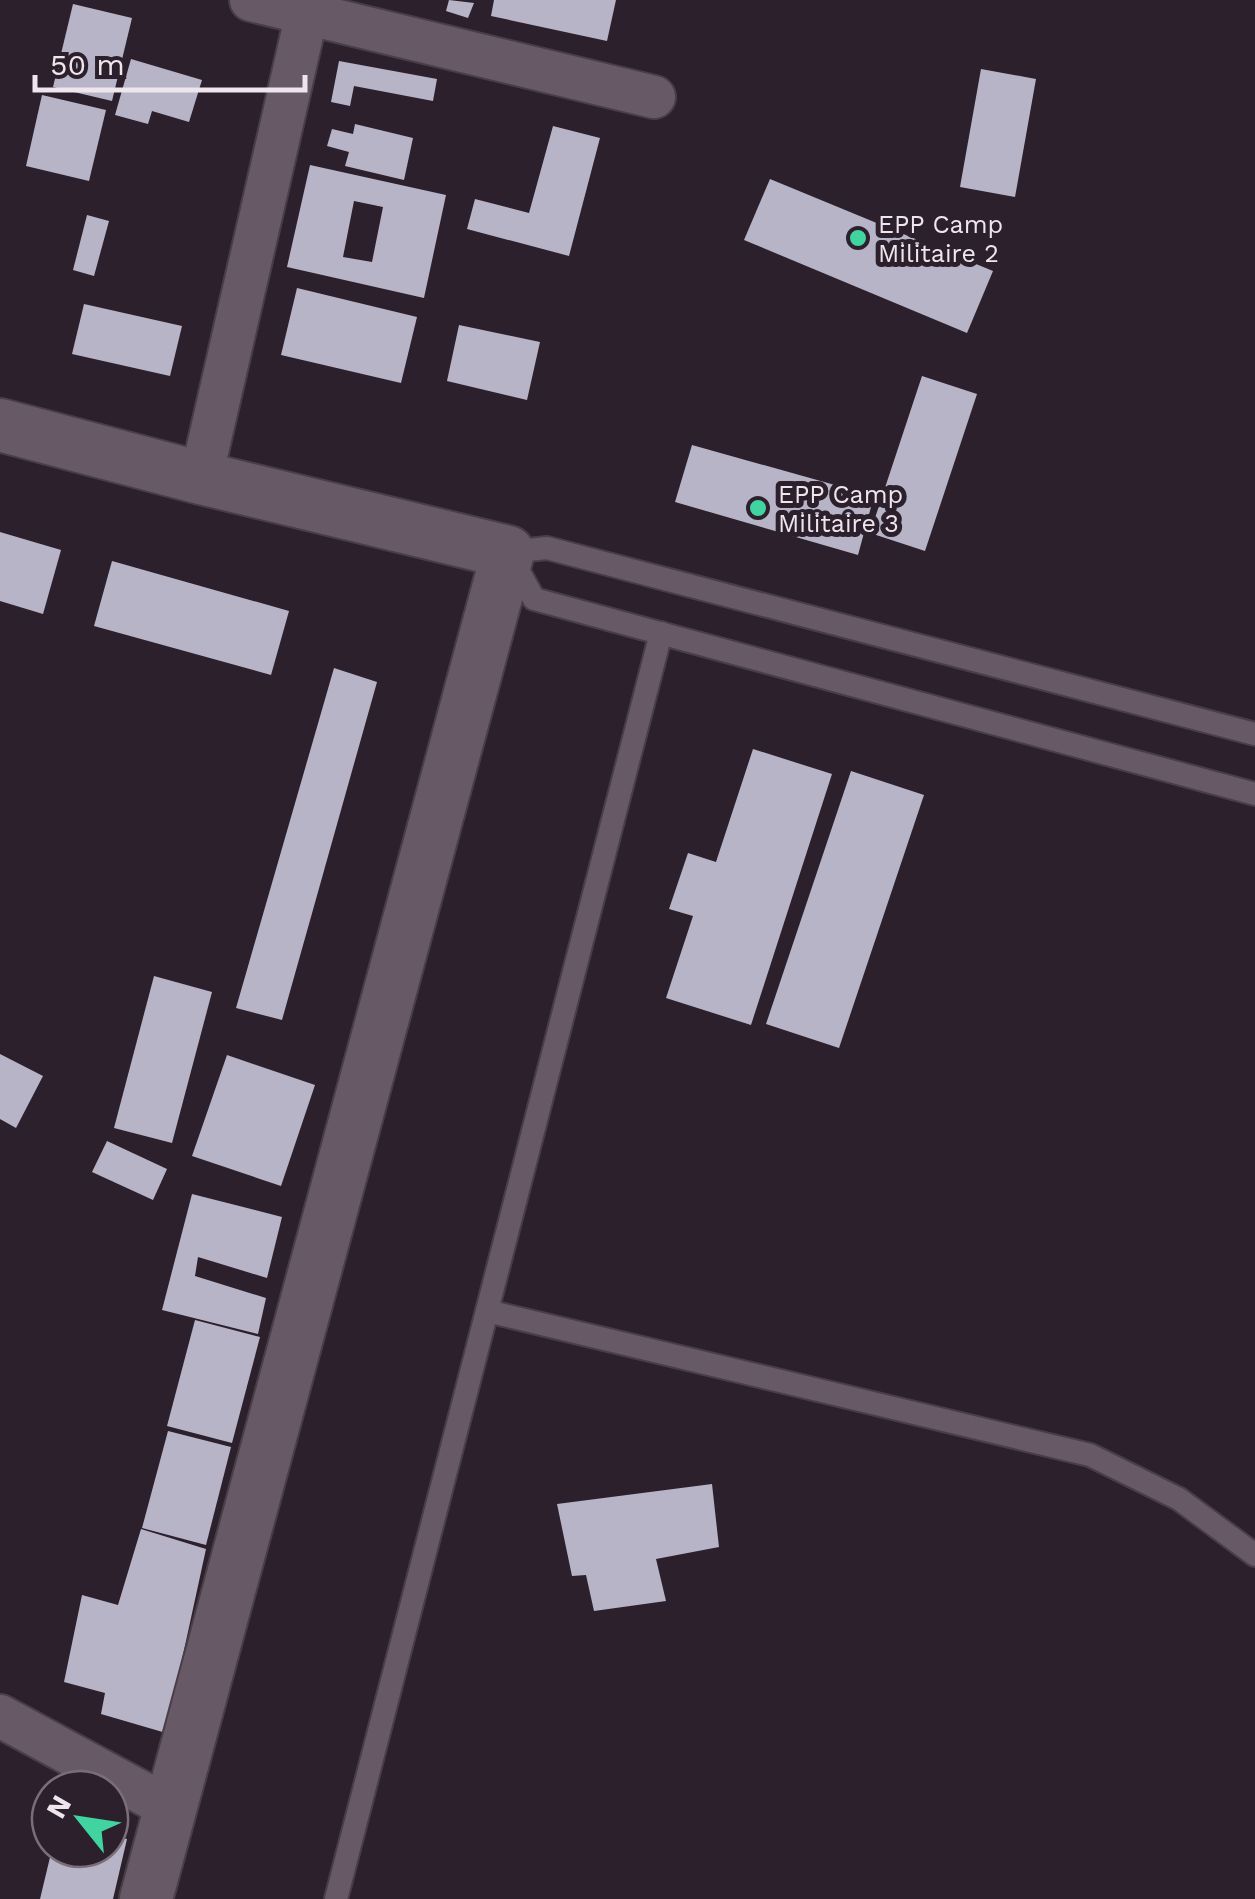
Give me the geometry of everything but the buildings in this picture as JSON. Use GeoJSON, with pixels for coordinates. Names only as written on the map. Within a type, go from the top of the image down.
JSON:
{"type":"FeatureCollection","features":[{"type":"Feature","properties":{"kind":"street"},"geometry":{"type":"LineString","coordinates":[[251,0],[309,7],[654,97]]}},
{"type":"Feature","properties":{"kind":"street"},"geometry":{"type":"LineString","coordinates":[[201,478],[309,7]]}},
{"type":"Feature","properties":{"kind":"street"},"geometry":{"type":"LineString","coordinates":[[0,425],[508,552],[146,1899]]}},
{"type":"Feature","properties":{"kind":"street"},"geometry":{"type":"LineString","coordinates":[[0,1716],[172,1809]]}},
{"type":"Feature","properties":{"kind":"lane"},"geometry":{"type":"LineString","coordinates":[[1255,734],[548,548],[508,552],[534,599],[1255,794]]}},
{"type":"Feature","properties":{"kind":"lane"},"geometry":{"type":"LineString","coordinates":[[336,1899],[660,633]]}},
{"type":"Feature","properties":{"kind":"lane"},"geometry":{"type":"LineString","coordinates":[[487,1311],[1090,1455],[1179,1499],[1255,1555]]}},
{"type":"Feature","properties":{"kind":"place","name":"EPP Camp Militaire 2"},"geometry":{"type":"Point","coordinates":[858,238]}},
{"type":"Feature","properties":{"kind":"place","name":"EPP Camp Militaire 3"},"geometry":{"type":"Point","coordinates":[758,508]}}]}
